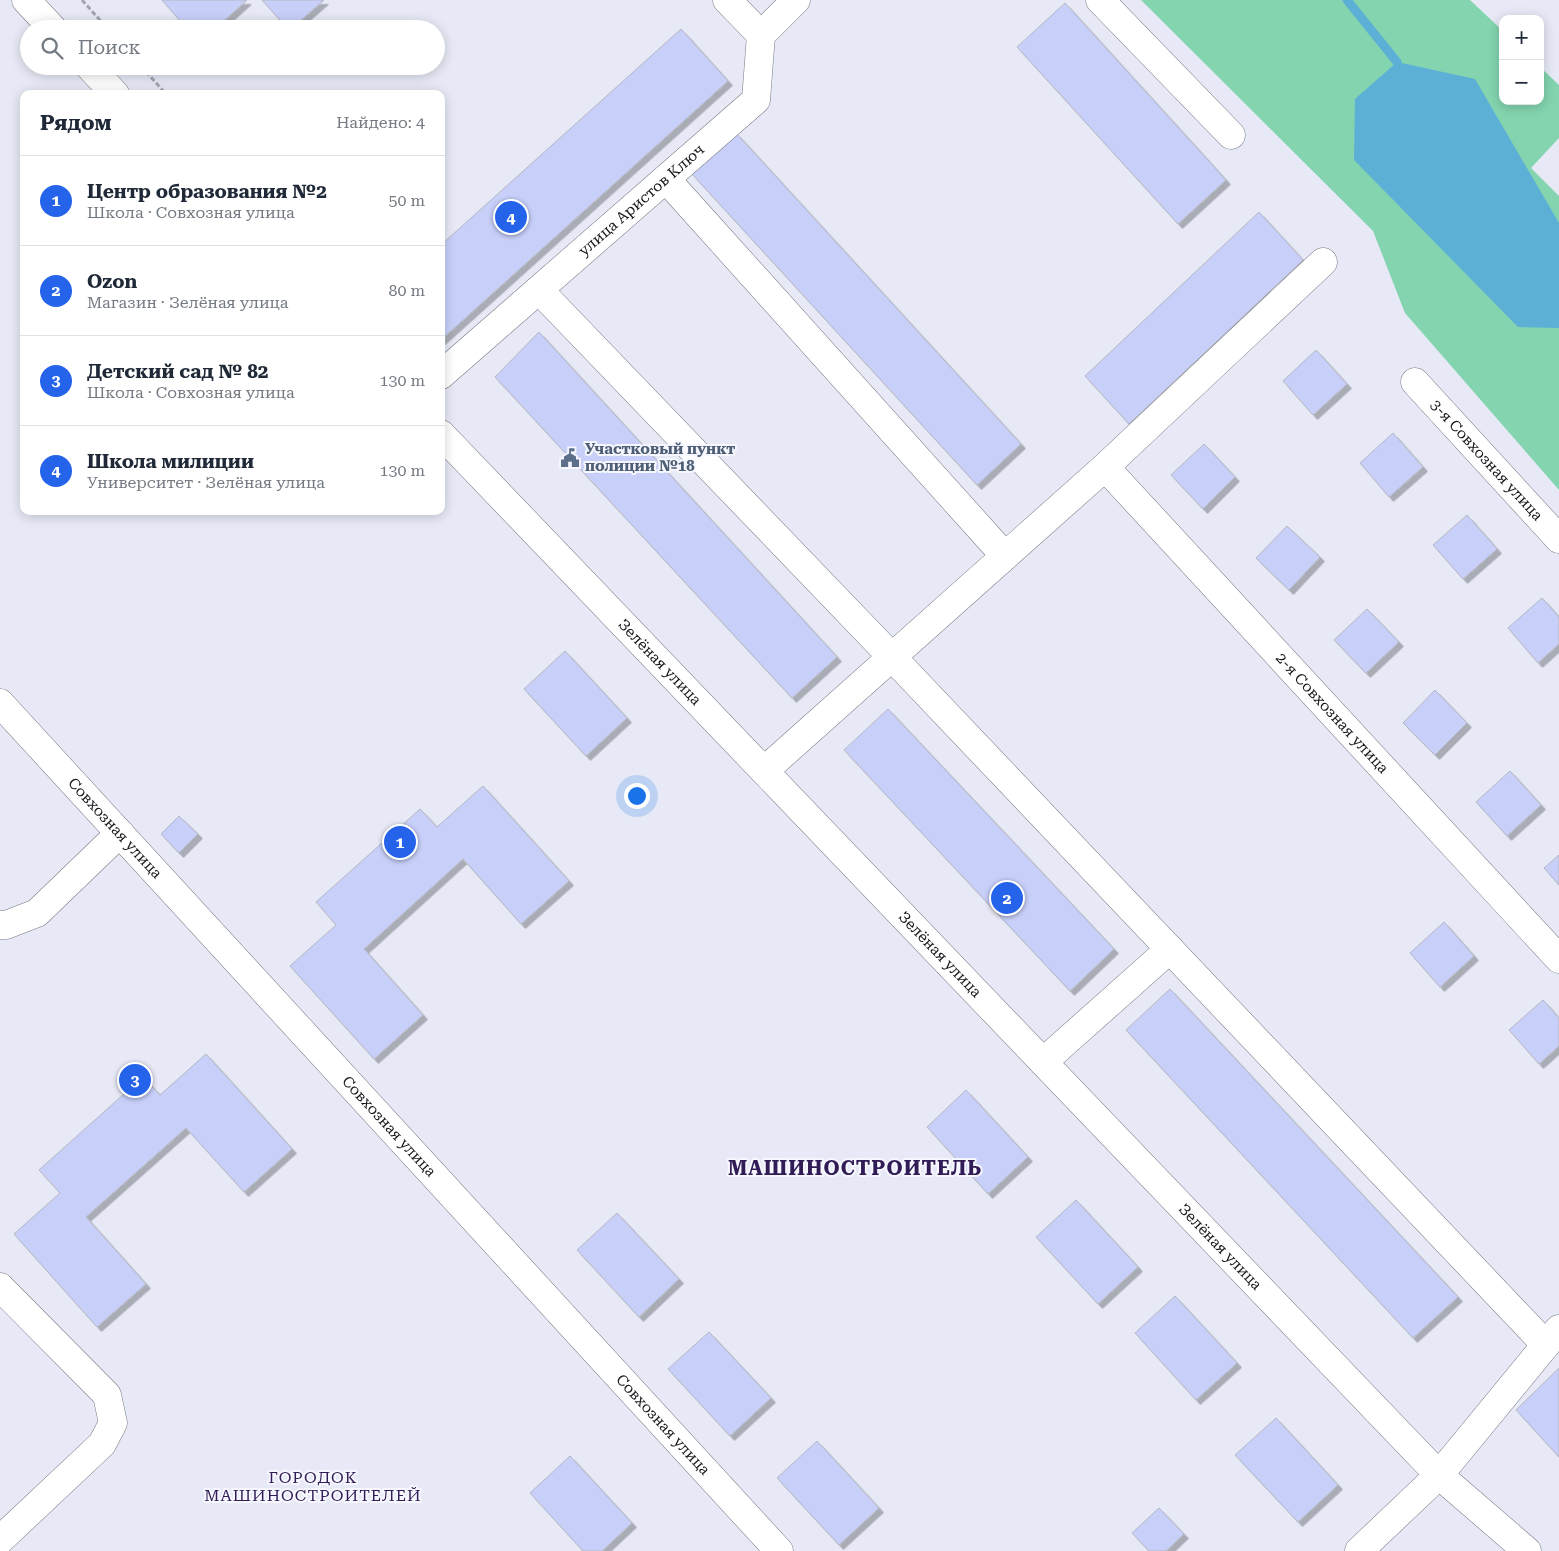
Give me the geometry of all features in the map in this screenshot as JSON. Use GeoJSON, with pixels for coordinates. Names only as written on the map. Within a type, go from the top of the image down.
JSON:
{"type":"FeatureCollection","features":[{"type":"Feature","properties":{"kind":"street"},"geometry":{"type":"LineString","coordinates":[[26,0],[45,20]]}},
{"type":"Feature","properties":{"kind":"street"},"geometry":{"type":"LineString","coordinates":[[727,0],[761,35],[796,0]]}},
{"type":"Feature","properties":{"kind":"street"},"geometry":{"type":"LineString","coordinates":[[1100,0],[1231,135]]}},
{"type":"Feature","properties":{"kind":"street","name":"улица Аристов Ключ"},"geometry":{"type":"LineString","coordinates":[[445,371],[756,100],[761,35]]}},
{"type":"Feature","properties":{"kind":"street"},"geometry":{"type":"LineString","coordinates":[[97,75],[111,90]]}},
{"type":"Feature","properties":{"kind":"street"},"geometry":{"type":"LineString","coordinates":[[666,179],[1005,556]]}},
{"type":"Feature","properties":{"kind":"street"},"geometry":{"type":"LineString","coordinates":[[764,771],[1105,467],[1324,262]]}},
{"type":"Feature","properties":{"kind":"street"},"geometry":{"type":"LineString","coordinates":[[539,290],[1170,949],[1552,1337],[1439,1475],[1359,1551]]}},
{"type":"Feature","properties":{"kind":"street","name":"3-я Совхозная улица"},"geometry":{"type":"LineString","coordinates":[[1415,382],[1559,539]]}},
{"type":"Feature","properties":{"kind":"street","name":"Зелёная улица"},"geometry":{"type":"LineString","coordinates":[[445,438],[1439,1475],[1527,1551]]}},
{"type":"Feature","properties":{"kind":"street","name":"2-я Совхозная улица"},"geometry":{"type":"LineString","coordinates":[[1105,467],[1559,959]]}},
{"type":"Feature","properties":{"kind":"street","name":"Совхозная улица"},"geometry":{"type":"LineString","coordinates":[[0,703],[779,1551]]}},
{"type":"Feature","properties":{"kind":"street"},"geometry":{"type":"LineString","coordinates":[[0,925],[6,925],[36,913],[120,833]]}},
{"type":"Feature","properties":{"kind":"street"},"geometry":{"type":"LineString","coordinates":[[1043,1062],[1170,949]]}},
{"type":"Feature","properties":{"kind":"street"},"geometry":{"type":"LineString","coordinates":[[0,1287],[107,1395],[113,1423],[102,1444],[0,1540]]}},
{"type":"Feature","properties":{"kind":"path"},"geometry":{"type":"LineString","coordinates":[[82,0],[100,20]]}},
{"type":"Feature","properties":{"kind":"path"},"geometry":{"type":"LineString","coordinates":[[149,75],[162,90]]}},
{"type":"Feature","properties":{"kind":"green space"},"geometry":{"type":"Polygon","coordinates":[[[1141,0],[1470,0],[1499,27],[1499,105],[1544,105],[1544,71],[1559,85],[1559,138],[1531,168],[1559,196],[1559,490],[1405,313],[1373,231],[1141,0]]]}},
{"type":"Feature","properties":{"kind":"water"},"geometry":{"type":"Polygon","coordinates":[[[1397,62],[1475,79],[1559,223],[1559,328],[1518,327],[1354,160],[1355,99],[1397,62]]]}},
{"type":"Feature","properties":{"kind":"building"},"geometry":{"type":"Polygon","coordinates":[[[162,0],[247,0],[225,20],[179,20],[162,0]]]}},
{"type":"Feature","properties":{"kind":"building"},"geometry":{"type":"Polygon","coordinates":[[[262,0],[324,0],[301,20],[280,20],[262,0]]]}},
{"type":"Feature","properties":{"kind":"building"},"geometry":{"type":"Polygon","coordinates":[[[1065,3],[1226,180],[1178,224],[1017,47],[1065,3]]]}},
{"type":"Feature","properties":{"kind":"building"},"geometry":{"type":"Polygon","coordinates":[[[681,29],[728,81],[445,336],[445,241],[681,29]]]}},
{"type":"Feature","properties":{"kind":"building"},"geometry":{"type":"Polygon","coordinates":[[[736,133],[1021,444],[977,485],[692,174],[736,133]]]}},
{"type":"Feature","properties":{"kind":"building"},"geometry":{"type":"Polygon","coordinates":[[[1259,212],[1303,260],[1129,424],[1085,376],[1259,212]]]}},
{"type":"Feature","properties":{"kind":"building"},"geometry":{"type":"Polygon","coordinates":[[[539,332],[837,657],[792,698],[495,377],[539,332]]]}},
{"type":"Feature","properties":{"kind":"building"},"geometry":{"type":"Polygon","coordinates":[[[1316,350],[1347,384],[1313,415],[1283,381],[1316,350]]]}},
{"type":"Feature","properties":{"kind":"building"},"geometry":{"type":"Polygon","coordinates":[[[1393,433],[1423,467],[1389,497],[1360,463],[1393,433]]]}},
{"type":"Feature","properties":{"kind":"building"},"geometry":{"type":"Polygon","coordinates":[[[1204,444],[1235,477],[1203,509],[1171,475],[1204,444]]]}},
{"type":"Feature","properties":{"kind":"building"},"geometry":{"type":"Polygon","coordinates":[[[1467,515],[1497,549],[1463,579],[1433,545],[1467,515]]]}},
{"type":"Feature","properties":{"kind":"building"},"geometry":{"type":"Polygon","coordinates":[[[1287,526],[1320,557],[1289,590],[1256,558],[1287,526]]]}},
{"type":"Feature","properties":{"kind":"building"},"geometry":{"type":"Polygon","coordinates":[[[1542,598],[1559,617],[1559,644],[1538,663],[1508,628],[1542,598]]]}},
{"type":"Feature","properties":{"kind":"building"},"geometry":{"type":"Polygon","coordinates":[[[1367,609],[1399,642],[1366,673],[1334,640],[1367,609]]]}},
{"type":"Feature","properties":{"kind":"building"},"geometry":{"type":"Polygon","coordinates":[[[565,651],[627,718],[586,756],[524,689],[565,651]]]}},
{"type":"Feature","properties":{"kind":"building"},"geometry":{"type":"Polygon","coordinates":[[[1435,690],[1467,723],[1435,755],[1403,723],[1435,690]]]}},
{"type":"Feature","properties":{"kind":"building"},"geometry":{"type":"Polygon","coordinates":[[[888,709],[1114,949],[1070,991],[844,750],[888,709]]]}},
{"type":"Feature","properties":{"kind":"building"},"geometry":{"type":"Polygon","coordinates":[[[1510,771],[1541,805],[1507,836],[1476,802],[1510,771]]]}},
{"type":"Feature","properties":{"kind":"building"},"geometry":{"type":"Polygon","coordinates":[[[483,786],[569,881],[521,924],[463,859],[364,949],[423,1015],[374,1059],[290,966],[336,925],[316,902],[420,809],[437,827],[483,786]]]}},
{"type":"Feature","properties":{"kind":"building"},"geometry":{"type":"Polygon","coordinates":[[[179,816],[198,834],[179,853],[161,834],[179,816]]]}},
{"type":"Feature","properties":{"kind":"building"},"geometry":{"type":"Polygon","coordinates":[[[1559,855],[1559,885],[1544,868],[1559,855]]]}},
{"type":"Feature","properties":{"kind":"building"},"geometry":{"type":"Polygon","coordinates":[[[1444,922],[1474,956],[1440,987],[1410,953],[1444,922]]]}},
{"type":"Feature","properties":{"kind":"building"},"geometry":{"type":"Polygon","coordinates":[[[1170,989],[1458,1297],[1413,1338],[1126,1030],[1170,989]]]}},
{"type":"Feature","properties":{"kind":"building"},"geometry":{"type":"Polygon","coordinates":[[[1543,1000],[1559,1018],[1559,1046],[1539,1064],[1509,1030],[1543,1000]]]}},
{"type":"Feature","properties":{"kind":"building"},"geometry":{"type":"Polygon","coordinates":[[[206,1054],[292,1149],[244,1192],[186,1128],[86,1217],[146,1284],[97,1327],[14,1234],[60,1193],[39,1170],[143,1077],[160,1095],[206,1054]]]}},
{"type":"Feature","properties":{"kind":"building"},"geometry":{"type":"Polygon","coordinates":[[[966,1090],[1028,1157],[988,1194],[927,1127],[966,1090]]]}},
{"type":"Feature","properties":{"kind":"building"},"geometry":{"type":"Polygon","coordinates":[[[1076,1200],[1138,1267],[1098,1304],[1036,1237],[1076,1200]]]}},
{"type":"Feature","properties":{"kind":"building"},"geometry":{"type":"Polygon","coordinates":[[[617,1213],[679,1279],[639,1317],[577,1250],[617,1213]]]}},
{"type":"Feature","properties":{"kind":"building"},"geometry":{"type":"Polygon","coordinates":[[[1175,1296],[1237,1363],[1196,1400],[1135,1333],[1175,1296]]]}},
{"type":"Feature","properties":{"kind":"building"},"geometry":{"type":"Polygon","coordinates":[[[709,1332],[771,1398],[730,1436],[668,1369],[709,1332]]]}},
{"type":"Feature","properties":{"kind":"building"},"geometry":{"type":"Polygon","coordinates":[[[1559,1368],[1559,1457],[1516,1410],[1559,1368]]]}},
{"type":"Feature","properties":{"kind":"building"},"geometry":{"type":"Polygon","coordinates":[[[1276,1418],[1338,1485],[1298,1522],[1235,1455],[1276,1418]]]}},
{"type":"Feature","properties":{"kind":"building"},"geometry":{"type":"Polygon","coordinates":[[[817,1441],[879,1508],[839,1545],[777,1478],[817,1441]]]}},
{"type":"Feature","properties":{"kind":"building"},"geometry":{"type":"Polygon","coordinates":[[[570,1456],[632,1523],[602,1551],[583,1551],[530,1493],[570,1456]]]}},
{"type":"Feature","properties":{"kind":"building"},"geometry":{"type":"Polygon","coordinates":[[[1159,1508],[1184,1534],[1166,1551],[1149,1551],[1132,1533],[1159,1508]]]}},
{"type":"Feature","properties":{"kind":"waterway"},"geometry":{"type":"LineString","coordinates":[[1347,0],[1397,62]]}},
{"type":"Feature","properties":{"kind":"place","name":"Школа милиции"},"geometry":{"type":"Point","coordinates":[511,217]}},
{"type":"Feature","properties":{"kind":"place","name":"Участковый пункт полиции №18"},"geometry":{"type":"Point","coordinates":[570,458]}},
{"type":"Feature","properties":{"kind":"place","name":"Центр образования №2"},"geometry":{"type":"Point","coordinates":[400,842]}},
{"type":"Feature","properties":{"kind":"place","name":"Ozon"},"geometry":{"type":"Point","coordinates":[1007,898]}},
{"type":"Feature","properties":{"kind":"place","name":"Детский сад № 82"},"geometry":{"type":"Point","coordinates":[135,1080]}},
{"type":"Feature","properties":{"kind":"district","name":"МАШИНОСТРОИТЕЛЬ"},"geometry":{"type":"Point","coordinates":[855,1168]}},
{"type":"Feature","properties":{"kind":"district","name":"ГОРОДОК МАШИНОСТРОИТЕЛЕЙ"},"geometry":{"type":"Point","coordinates":[313,1486]}}]}
